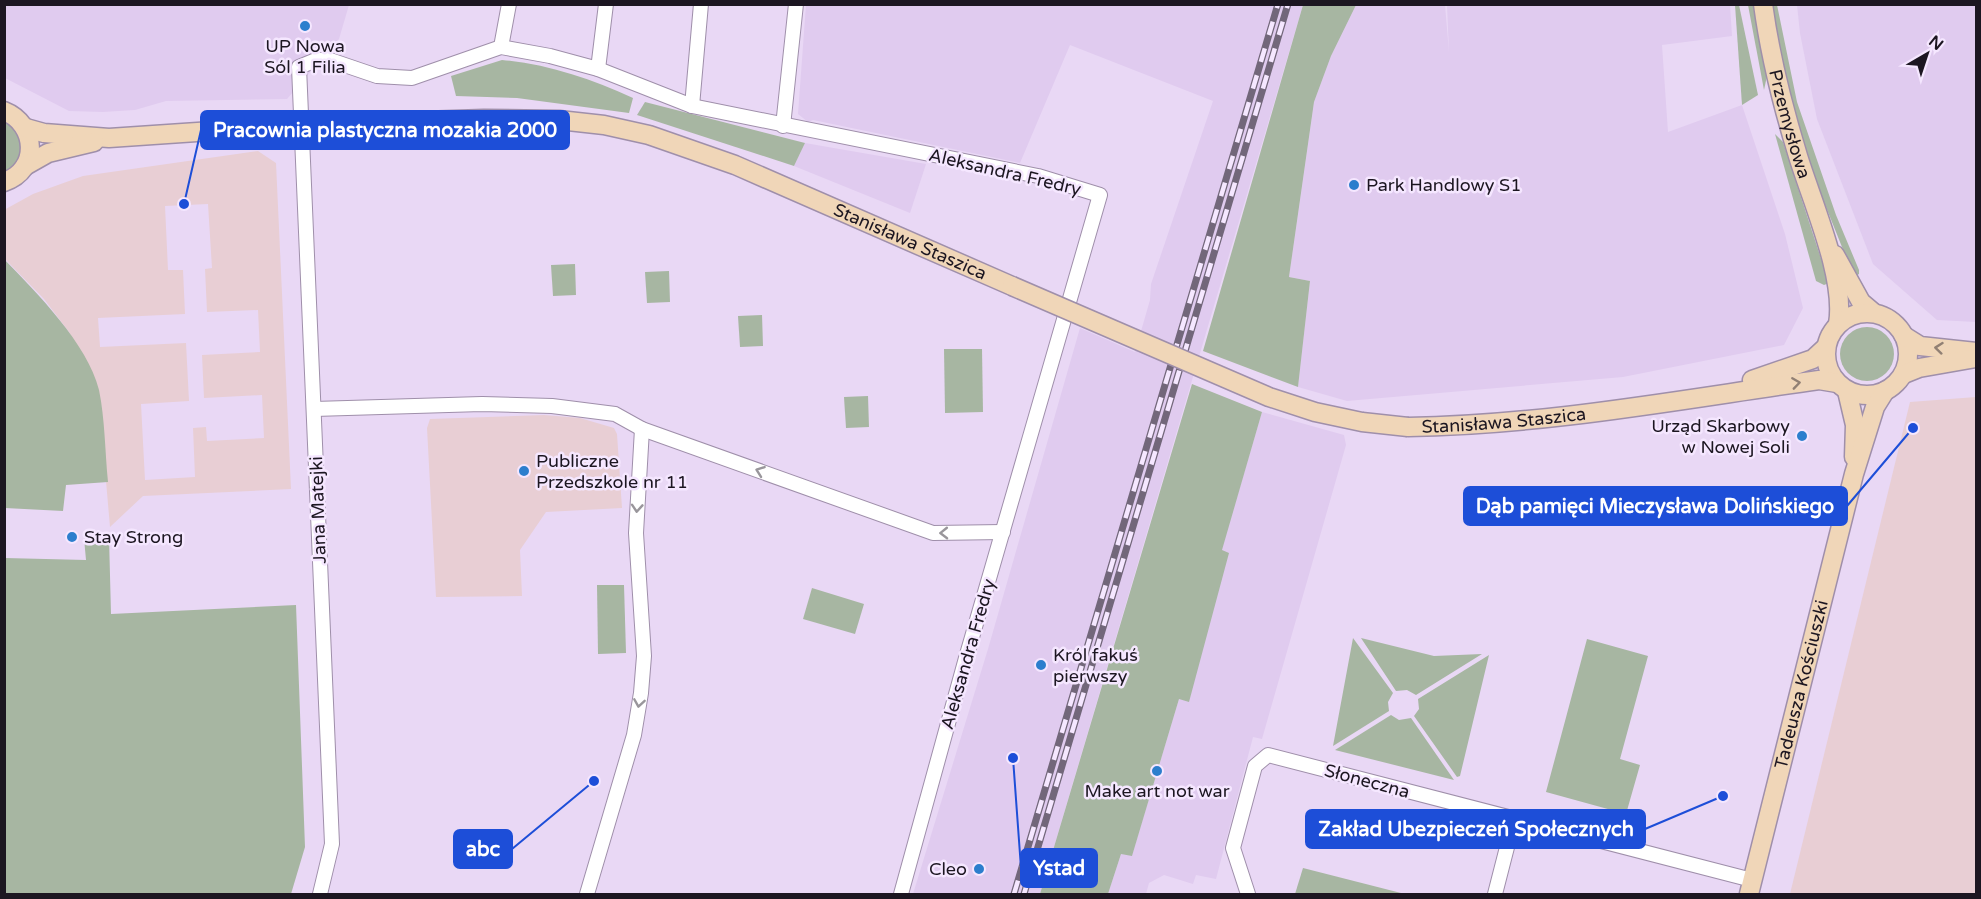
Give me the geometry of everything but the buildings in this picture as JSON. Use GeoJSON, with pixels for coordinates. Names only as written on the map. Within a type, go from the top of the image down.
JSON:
{"type":"FeatureCollection","features":[{"type":"Feature","properties":{"kind":"street"},"geometry":{"type":"LineString","coordinates":[[501,47],[509,4]]}},
{"type":"Feature","properties":{"kind":"street"},"geometry":{"type":"LineString","coordinates":[[598,69],[606,4]]}},
{"type":"Feature","properties":{"kind":"street"},"geometry":{"type":"LineString","coordinates":[[692,106],[701,4]]}},
{"type":"Feature","properties":{"kind":"street"},"geometry":{"type":"LineString","coordinates":[[783,126],[796,4]]}},
{"type":"Feature","properties":{"kind":"street","name":"Przemysłowa"},"geometry":{"type":"LineString","coordinates":[[1762,4],[1785,112],[1827,241],[1840,309],[1838,324]]}},
{"type":"Feature","properties":{"kind":"street","name":"Aleksandra Fredry"},"geometry":{"type":"LineString","coordinates":[[302,125],[299,67],[316,60],[330,60],[377,76],[412,78],[501,47],[550,56],[598,69],[692,106],[1038,176],[1100,195],[901,894]]}},
{"type":"Feature","properties":{"kind":"street"},"geometry":{"type":"LineString","coordinates":[[4,111],[20,119],[26,128],[30,143],[26,166]]}},
{"type":"Feature","properties":{"kind":"street","name":"Stanisława Staszica"},"geometry":{"type":"LineString","coordinates":[[26,128],[44,133],[109,138],[302,125],[520,119],[604,125],[649,135],[735,165],[1269,397],[1315,412],[1362,422],[1408,427],[1468,426],[1527,421],[1819,380],[1842,387]]}},
{"type":"Feature","properties":{"kind":"street","name":"Jana Matejki"},"geometry":{"type":"LineString","coordinates":[[302,125],[332,844],[320,894]]}},
{"type":"Feature","properties":{"kind":"street","name":"Stanisława Staszica"},"geometry":{"type":"LineString","coordinates":[[4,182],[18,175],[26,166],[48,153],[109,138]]}},
{"type":"Feature","properties":{"kind":"street","name":"Przemysłowa"},"geometry":{"type":"LineString","coordinates":[[1827,241],[1861,302],[1874,313]]}},
{"type":"Feature","properties":{"kind":"street"},"geometry":{"type":"LineString","coordinates":[[1977,352],[1920,346],[1904,336],[1892,321],[1874,313],[1848,316],[1838,324],[1826,347],[1827,366],[1842,387],[1872,395],[1885,392],[1904,374],[1919,368],[1977,358]]}},
{"type":"Feature","properties":{"kind":"street"},"geometry":{"type":"LineString","coordinates":[[1904,336],[1908,348],[1904,374]]}},
{"type":"Feature","properties":{"kind":"street","name":"Stanisława Staszica"},"geometry":{"type":"LineString","coordinates":[[1696,398],[1794,368],[1813,359],[1826,347]]}},
{"type":"Feature","properties":{"kind":"street","name":"Tadeusza Kościuszki"},"geometry":{"type":"LineString","coordinates":[[1842,387],[1855,425],[1854,474]]}},
{"type":"Feature","properties":{"kind":"street","name":"Tadeusza Kościuszki"},"geometry":{"type":"LineString","coordinates":[[1751,887],[1854,474],[1875,407],[1885,392]]}},
{"type":"Feature","properties":{"kind":"street"},"geometry":{"type":"LineString","coordinates":[[314,409],[482,404],[552,406],[615,414],[642,429],[933,533],[1003,532]]}},
{"type":"Feature","properties":{"kind":"street"},"geometry":{"type":"LineString","coordinates":[[587,894],[634,735],[641,693],[644,656],[636,533],[642,429]]}},
{"type":"Feature","properties":{"kind":"street","name":"Słoneczna"},"geometry":{"type":"LineString","coordinates":[[1248,894],[1233,848],[1255,766],[1269,755],[1514,820],[1751,887]]}},
{"type":"Feature","properties":{"kind":"street"},"geometry":{"type":"LineString","coordinates":[[1495,894],[1514,820]]}},
{"type":"Feature","properties":{"kind":"shaded area"},"geometry":{"type":"Polygon","coordinates":[[[4,5],[349,5],[339,39],[287,99],[166,101],[135,110],[103,112],[69,111],[5,78],[4,5]]]}},
{"type":"Feature","properties":{"kind":"shaded area"},"geometry":{"type":"Polygon","coordinates":[[[806,5],[1303,5],[1040,894],[913,894],[988,649],[1080,328],[1135,352],[1150,300],[1151,284],[1213,101],[1070,45],[1020,163],[813,120],[808,122],[798,114],[806,5]]]}},
{"type":"Feature","properties":{"kind":"shaded area"},"geometry":{"type":"Polygon","coordinates":[[[1356,5],[1445,5],[1449,52],[1447,5],[1730,5],[1732,36],[1662,45],[1668,132],[1742,105],[1785,234],[1803,308],[1784,345],[1623,377],[1347,401],[1298,387],[1310,281],[1289,277],[1314,102],[1331,56],[1356,5]]]}},
{"type":"Feature","properties":{"kind":"shaded area"},"geometry":{"type":"Polygon","coordinates":[[[1797,5],[1976,5],[1976,322],[1937,320],[1873,264],[1817,119],[1800,33],[1797,5]]]}},
{"type":"Feature","properties":{"kind":"shaded area"},"geometry":{"type":"Polygon","coordinates":[[[805,143],[926,164],[910,213],[794,166],[805,143]]]}},
{"type":"Feature","properties":{"kind":"shaded area"},"geometry":{"type":"Polygon","coordinates":[[[258,151],[276,163],[291,489],[143,496],[110,527],[98,389],[69,332],[44,299],[5,259],[4,210],[33,194],[83,176],[258,151]],[[208,204],[165,206],[168,270],[183,270],[185,314],[98,318],[100,347],[186,343],[189,401],[141,404],[145,480],[195,477],[193,428],[206,427],[207,441],[264,438],[262,395],[204,398],[202,355],[260,352],[258,310],[207,312],[205,269],[212,268],[208,204]]]}},
{"type":"Feature","properties":{"kind":"shaded area"},"geometry":{"type":"Polygon","coordinates":[[[1976,397],[1976,894],[1790,894],[1910,402],[1976,397]]]}},
{"type":"Feature","properties":{"kind":"shaded area"},"geometry":{"type":"Polygon","coordinates":[[[1262,412],[1344,435],[1346,445],[1262,739],[1253,737],[1216,879],[1196,875],[1193,884],[1164,875],[1149,883],[1146,894],[1108,894],[1121,854],[1132,855],[1179,699],[1189,701],[1221,551],[1262,412]]]}},
{"type":"Feature","properties":{"kind":"shaded area","name":"Publiczne Przedszkole nr 11"},"geometry":{"type":"Polygon","coordinates":[[[544,415],[580,418],[614,428],[617,434],[622,508],[546,512],[520,550],[522,596],[436,597],[427,428],[430,419],[544,415]]]}},
{"type":"Feature","properties":{"kind":"green space"},"geometry":{"type":"Polygon","coordinates":[[[1303,5],[1356,5],[1331,56],[1314,102],[1289,277],[1310,281],[1298,387],[1203,351],[1303,5]]]}},
{"type":"Feature","properties":{"kind":"green space"},"geometry":{"type":"Polygon","coordinates":[[[1735,5],[1739,5],[1758,95],[1742,105],[1735,5]]]}},
{"type":"Feature","properties":{"kind":"green space"},"geometry":{"type":"Polygon","coordinates":[[[1748,5],[1753,5],[1767,76],[1764,90],[1748,5]]]}},
{"type":"Feature","properties":{"kind":"green space"},"geometry":{"type":"Polygon","coordinates":[[[1771,5],[1777,5],[1797,102],[1836,215],[1859,270],[1859,274],[1854,277],[1812,172],[1785,79],[1771,5]]]}},
{"type":"Feature","properties":{"kind":"green space"},"geometry":{"type":"Polygon","coordinates":[[[502,60],[553,69],[617,91],[633,98],[629,113],[517,98],[456,96],[451,76],[502,60]]]}},
{"type":"Feature","properties":{"kind":"green space"},"geometry":{"type":"Polygon","coordinates":[[[645,102],[805,143],[794,166],[637,115],[645,102]]]}},
{"type":"Feature","properties":{"kind":"green space"},"geometry":{"type":"Polygon","coordinates":[[[5,120],[20,135],[20,147],[17,162],[5,174],[5,120]]]}},
{"type":"Feature","properties":{"kind":"green space"},"geometry":{"type":"Polygon","coordinates":[[[1775,134],[1783,142],[1829,283],[1824,285],[1816,281],[1775,134]]]}},
{"type":"Feature","properties":{"kind":"green space"},"geometry":{"type":"Polygon","coordinates":[[[4,259],[73,337],[93,373],[99,390],[108,482],[66,485],[63,511],[5,508],[4,259]]]}},
{"type":"Feature","properties":{"kind":"green space"},"geometry":{"type":"Polygon","coordinates":[[[575,264],[576,295],[553,296],[551,265],[575,264]]]}},
{"type":"Feature","properties":{"kind":"green space"},"geometry":{"type":"Polygon","coordinates":[[[669,271],[670,302],[647,303],[645,272],[669,271]]]}},
{"type":"Feature","properties":{"kind":"green space"},"geometry":{"type":"Polygon","coordinates":[[[762,315],[763,346],[740,347],[738,316],[762,315]]]}},
{"type":"Feature","properties":{"kind":"green space"},"geometry":{"type":"Polygon","coordinates":[[[1867,327],[1877,329],[1886,335],[1892,344],[1894,354],[1892,364],[1886,373],[1877,379],[1867,381],[1857,379],[1848,373],[1842,364],[1840,354],[1842,344],[1848,335],[1857,329],[1867,327]]]}},
{"type":"Feature","properties":{"kind":"green space"},"geometry":{"type":"Polygon","coordinates":[[[944,349],[982,349],[983,412],[945,413],[944,349]]]}},
{"type":"Feature","properties":{"kind":"green space"},"geometry":{"type":"Polygon","coordinates":[[[1192,384],[1262,412],[1222,550],[1229,553],[1189,702],[1179,699],[1132,856],[1121,854],[1108,894],[1040,894],[1192,384]]]}},
{"type":"Feature","properties":{"kind":"green space"},"geometry":{"type":"Polygon","coordinates":[[[868,396],[869,427],[846,428],[844,397],[868,396]]]}},
{"type":"Feature","properties":{"kind":"green space"},"geometry":{"type":"Polygon","coordinates":[[[109,537],[111,614],[296,605],[305,847],[291,894],[5,894],[5,558],[86,560],[84,538],[109,537]]]}},
{"type":"Feature","properties":{"kind":"green space"},"geometry":{"type":"Polygon","coordinates":[[[597,585],[624,585],[626,653],[598,654],[597,585]]]}},
{"type":"Feature","properties":{"kind":"green space"},"geometry":{"type":"Polygon","coordinates":[[[812,588],[864,604],[855,634],[803,619],[812,588]]]}},
{"type":"Feature","properties":{"kind":"green space"},"geometry":{"type":"Polygon","coordinates":[[[1353,638],[1393,693],[1388,702],[1389,711],[1333,746],[1353,638]]]}},
{"type":"Feature","properties":{"kind":"green space"},"geometry":{"type":"Polygon","coordinates":[[[1361,638],[1434,656],[1482,654],[1416,695],[1407,690],[1396,691],[1361,638]]]}},
{"type":"Feature","properties":{"kind":"green space"},"geometry":{"type":"Polygon","coordinates":[[[1587,639],[1648,656],[1620,759],[1640,765],[1626,814],[1546,792],[1587,639]]]}},
{"type":"Feature","properties":{"kind":"green space"},"geometry":{"type":"Polygon","coordinates":[[[1489,655],[1460,776],[1457,777],[1414,716],[1419,709],[1418,699],[1489,655]]]}},
{"type":"Feature","properties":{"kind":"green space"},"geometry":{"type":"Polygon","coordinates":[[[1391,715],[1399,720],[1411,718],[1454,780],[1335,750],[1391,715]]]}},
{"type":"Feature","properties":{"kind":"green space"},"geometry":{"type":"Polygon","coordinates":[[[1303,868],[1401,893],[1295,894],[1303,868]]]}},
{"type":"Feature","properties":{"kind":"railway"},"geometry":{"type":"LineString","coordinates":[[1014,894],[1278,4]]}},
{"type":"Feature","properties":{"kind":"railway"},"geometry":{"type":"LineString","coordinates":[[1024,894],[1288,4]]}},
{"type":"Feature","properties":{"kind":"place","name":"UP Nowa Sól 1 Filia"},"geometry":{"type":"Point","coordinates":[305,26]}},
{"type":"Feature","properties":{"kind":"place","name":"Park Handlowy S1"},"geometry":{"type":"Point","coordinates":[1354,185]}},
{"type":"Feature","properties":{"kind":"place","name":"Pracownia plastyczna mozakia 2000"},"geometry":{"type":"Point","coordinates":[184,204]}},
{"type":"Feature","properties":{"kind":"place","name":"Dąb pamięci Mieczysława Dolińskiego"},"geometry":{"type":"Point","coordinates":[1913,428]}},
{"type":"Feature","properties":{"kind":"place","name":"Urząd Skarbowy w Nowej Soli"},"geometry":{"type":"Point","coordinates":[1802,436]}},
{"type":"Feature","properties":{"kind":"place","name":"Publiczne Przedszkole nr 11"},"geometry":{"type":"Point","coordinates":[524,471]}},
{"type":"Feature","properties":{"kind":"place","name":"Stay Strong"},"geometry":{"type":"Point","coordinates":[72,537]}},
{"type":"Feature","properties":{"kind":"place","name":"Król fakuś pierwszy"},"geometry":{"type":"Point","coordinates":[1041,665]}},
{"type":"Feature","properties":{"kind":"place","name":"Ystad"},"geometry":{"type":"Point","coordinates":[1013,758]}},
{"type":"Feature","properties":{"kind":"place","name":"Make art not war"},"geometry":{"type":"Point","coordinates":[1157,771]}},
{"type":"Feature","properties":{"kind":"place","name":"abc"},"geometry":{"type":"Point","coordinates":[594,781]}},
{"type":"Feature","properties":{"kind":"place","name":"Zakład Ubezpieczeń Społecznych"},"geometry":{"type":"Point","coordinates":[1723,796]}},
{"type":"Feature","properties":{"kind":"place","name":"Cleo"},"geometry":{"type":"Point","coordinates":[979,869]}}]}
